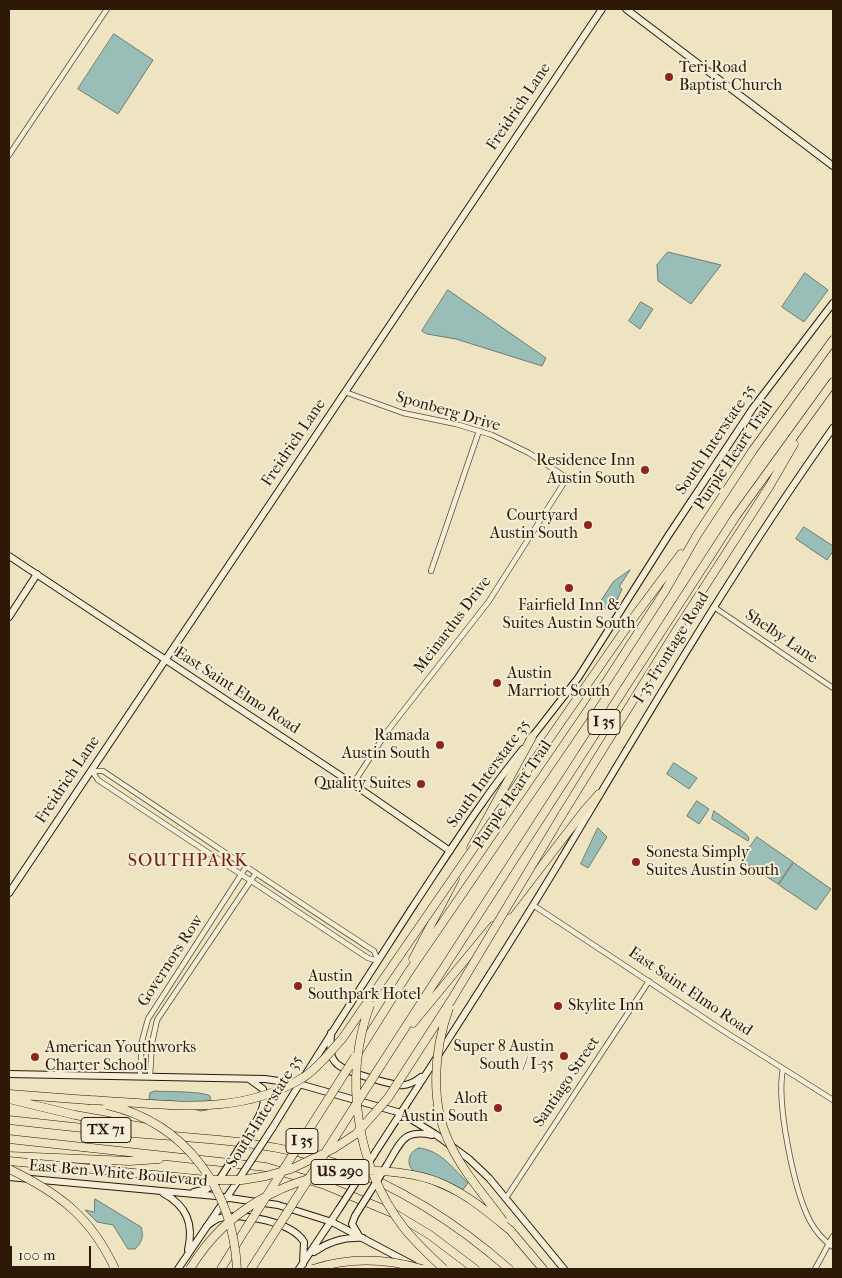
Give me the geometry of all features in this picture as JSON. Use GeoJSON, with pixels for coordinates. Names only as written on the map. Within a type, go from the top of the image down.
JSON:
{"type":"FeatureCollection","features":[{"type":"Feature","properties":{"kind":"highway","name":"Purple Heart Trail"},"geometry":{"type":"LineString","coordinates":[[221,1269],[408,973],[590,707],[665,591],[697,535],[753,450],[833,340]]}},
{"type":"Feature","properties":{"kind":"highway","name":"I 35"},"geometry":{"type":"LineString","coordinates":[[251,1269],[736,516],[833,382]]}},
{"type":"Feature","properties":{"kind":"highway"},"geometry":{"type":"LineString","coordinates":[[9,1162],[206,1180],[242,1180],[266,1176],[291,1168],[333,1149],[356,1134],[388,1098],[452,999],[676,631],[769,487],[812,410]]}},
{"type":"Feature","properties":{"kind":"highway"},"geometry":{"type":"LineString","coordinates":[[9,1094],[207,1107],[235,1104],[260,1097],[304,1076],[321,1063],[342,1039],[374,996],[634,616],[697,535]]}},
{"type":"Feature","properties":{"kind":"highway"},"geometry":{"type":"LineString","coordinates":[[408,973],[417,950],[532,736]]}},
{"type":"Feature","properties":{"kind":"highway"},"geometry":{"type":"LineString","coordinates":[[400,1037],[513,903],[599,794]]}},
{"type":"Feature","properties":{"kind":"highway"},"geometry":{"type":"LineString","coordinates":[[374,996],[362,1027],[356,1054],[355,1086],[366,1152],[384,1196],[403,1227],[444,1269]]}},
{"type":"Feature","properties":{"kind":"highway"},"geometry":{"type":"LineString","coordinates":[[452,999],[438,1049],[438,1097],[443,1122],[450,1144],[460,1162],[510,1230]]}},
{"type":"Feature","properties":{"kind":"highway"},"geometry":{"type":"LineString","coordinates":[[9,1099],[94,1119],[204,1138]]}},
{"type":"Feature","properties":{"kind":"highway"},"geometry":{"type":"LineString","coordinates":[[88,1100],[134,1114],[162,1128],[189,1150],[214,1183],[226,1207],[233,1229],[236,1269]]}},
{"type":"Feature","properties":{"kind":"highway","name":"TX 71"},"geometry":{"type":"LineString","coordinates":[[9,1120],[204,1138],[305,1155],[335,1163],[371,1178],[442,1216],[510,1269]]}},
{"type":"Feature","properties":{"kind":"highway","name":"TX 71"},"geometry":{"type":"LineString","coordinates":[[9,1139],[266,1167],[325,1185],[395,1214],[430,1235],[471,1267]]}},
{"type":"Feature","properties":{"kind":"highway"},"geometry":{"type":"LineString","coordinates":[[9,1156],[130,1160],[181,1158]]}},
{"type":"Feature","properties":{"kind":"highway"},"geometry":{"type":"LineString","coordinates":[[9,1169],[40,1184],[67,1202],[88,1223],[106,1250],[115,1269]]}},
{"type":"Feature","properties":{"kind":"highway","name":"US 290"},"geometry":{"type":"LineString","coordinates":[[190,1269],[212,1239],[241,1212],[262,1198],[297,1182],[332,1173],[360,1170],[414,1174],[444,1184],[472,1200],[510,1230],[543,1269]]}},
{"type":"Feature","properties":{"kind":"highway"},"geometry":{"type":"LineString","coordinates":[[313,1269],[365,1260],[386,1261],[421,1269]]}},
{"type":"Feature","properties":{"kind":"main road","name":"Freidrich Lane"},"geometry":{"type":"LineString","coordinates":[[9,894],[92,771],[164,659],[602,9]]}},
{"type":"Feature","properties":{"kind":"main road"},"geometry":{"type":"LineString","coordinates":[[626,9],[833,166]]}},
{"type":"Feature","properties":{"kind":"main road","name":"South Interstate 35"},"geometry":{"type":"LineString","coordinates":[[178,1269],[273,1127],[332,1032],[493,786],[578,678],[668,536],[753,408],[833,303]]}},
{"type":"Feature","properties":{"kind":"main road","name":"I 35 Frontage Road"},"geometry":{"type":"LineString","coordinates":[[599,794],[714,607],[833,428]]}},
{"type":"Feature","properties":{"kind":"main road","name":"East Saint Elmo Road"},"geometry":{"type":"LineString","coordinates":[[9,556],[353,784],[450,851]]}},
{"type":"Feature","properties":{"kind":"main road"},"geometry":{"type":"LineString","coordinates":[[9,617],[37,574]]}},
{"type":"Feature","properties":{"kind":"main road"},"geometry":{"type":"LineString","coordinates":[[299,1269],[332,1222],[424,1074],[534,905],[599,794]]}},
{"type":"Feature","properties":{"kind":"main road"},"geometry":{"type":"LineString","coordinates":[[332,1032],[330,1050],[333,1059],[342,1068],[399,1085],[410,1084],[424,1074]]}},
{"type":"Feature","properties":{"kind":"main road"},"geometry":{"type":"LineString","coordinates":[[9,1074],[248,1078],[299,1084],[401,1113],[438,1136],[469,1159],[506,1198],[564,1269]]}},
{"type":"Feature","properties":{"kind":"main road"},"geometry":{"type":"LineString","coordinates":[[190,1194],[207,1189],[219,1180],[262,1112],[265,1097],[263,1089],[248,1078]]}},
{"type":"Feature","properties":{"kind":"main road"},"geometry":{"type":"LineString","coordinates":[[358,1234],[352,1224],[355,1216],[406,1136],[420,1132],[438,1136]]}},
{"type":"Feature","properties":{"kind":"main road","name":"East Ben White Boulevard"},"geometry":{"type":"LineString","coordinates":[[9,1177],[190,1194],[278,1205],[332,1222],[358,1234],[421,1269]]}},
{"type":"Feature","properties":{"kind":"main road"},"geometry":{"type":"LineString","coordinates":[[160,1191],[181,1206],[190,1221],[191,1231],[187,1255]]}},
{"type":"Feature","properties":{"kind":"main road"},"geometry":{"type":"LineString","coordinates":[[206,1226],[214,1220],[227,1217],[266,1220],[291,1229],[304,1242],[304,1264]]}},
{"type":"Feature","properties":{"kind":"main road"},"geometry":{"type":"LineString","coordinates":[[309,1256],[332,1242],[354,1238],[366,1239]]}},
{"type":"Feature","properties":{"kind":"street"},"geometry":{"type":"LineString","coordinates":[[9,155],[107,9]]}},
{"type":"Feature","properties":{"kind":"street","name":"Sponberg Drive"},"geometry":{"type":"LineString","coordinates":[[345,392],[404,413],[479,430],[521,448],[567,478]]}},
{"type":"Feature","properties":{"kind":"street"},"geometry":{"type":"LineString","coordinates":[[431,571],[479,430]]}},
{"type":"Feature","properties":{"kind":"street","name":"Meinardus Drive"},"geometry":{"type":"LineString","coordinates":[[353,784],[386,733],[490,601],[567,478]]}},
{"type":"Feature","properties":{"kind":"street","name":"Shelby Lane"},"geometry":{"type":"LineString","coordinates":[[714,607],[833,688]]}},
{"type":"Feature","properties":{"kind":"street"},"geometry":{"type":"LineString","coordinates":[[92,771],[103,771],[316,915],[374,951],[378,961]]}},
{"type":"Feature","properties":{"kind":"street"},"geometry":{"type":"LineString","coordinates":[[92,771],[98,780],[368,958],[378,961]]}},
{"type":"Feature","properties":{"kind":"street","name":"Governors Row"},"geometry":{"type":"LineString","coordinates":[[140,1076],[142,1041],[148,1019],[246,867]]}},
{"type":"Feature","properties":{"kind":"street","name":"Governors Row"},"geometry":{"type":"LineString","coordinates":[[150,1076],[152,1043],[158,1020],[256,873]]}},
{"type":"Feature","properties":{"kind":"street","name":"East Saint Elmo Road"},"geometry":{"type":"LineString","coordinates":[[534,905],[782,1069],[833,1100]]}},
{"type":"Feature","properties":{"kind":"street"},"geometry":{"type":"LineString","coordinates":[[311,921],[316,915]]}},
{"type":"Feature","properties":{"kind":"street","name":"Santiago Street"},"geometry":{"type":"LineString","coordinates":[[506,1198],[649,981]]}},
{"type":"Feature","properties":{"kind":"street"},"geometry":{"type":"LineString","coordinates":[[782,1069],[780,1086],[783,1112],[802,1203],[818,1233],[833,1247]]}},
{"type":"Feature","properties":{"kind":"street"},"geometry":{"type":"LineString","coordinates":[[815,1269],[833,1236]]}},
{"type":"Feature","properties":{"kind":"water"},"geometry":{"type":"Polygon","coordinates":[[[114,34],[153,60],[118,114],[78,89],[114,34]]]}},
{"type":"Feature","properties":{"kind":"water"},"geometry":{"type":"Polygon","coordinates":[[[668,252],[721,265],[691,304],[658,281],[657,265],[668,252]]]}},
{"type":"Feature","properties":{"kind":"water"},"geometry":{"type":"Polygon","coordinates":[[[805,273],[828,290],[804,322],[782,307],[805,273]]]}},
{"type":"Feature","properties":{"kind":"water"},"geometry":{"type":"Polygon","coordinates":[[[448,290],[546,358],[542,366],[456,339],[427,334],[422,331],[448,290]]]}},
{"type":"Feature","properties":{"kind":"water"},"geometry":{"type":"Polygon","coordinates":[[[641,302],[653,309],[640,329],[629,321],[641,302]]]}},
{"type":"Feature","properties":{"kind":"water"},"geometry":{"type":"Polygon","coordinates":[[[804,527],[833,546],[833,551],[827,560],[796,539],[804,527]]]}},
{"type":"Feature","properties":{"kind":"water"},"geometry":{"type":"Polygon","coordinates":[[[630,570],[619,587],[622,589],[613,609],[608,610],[599,604],[613,582],[630,570]]]}},
{"type":"Feature","properties":{"kind":"water"},"geometry":{"type":"Polygon","coordinates":[[[674,763],[697,778],[689,789],[667,774],[674,763]]]}},
{"type":"Feature","properties":{"kind":"water"},"geometry":{"type":"Polygon","coordinates":[[[697,801],[709,809],[699,824],[687,816],[697,801]]]}},
{"type":"Feature","properties":{"kind":"water"},"geometry":{"type":"Polygon","coordinates":[[[714,811],[746,834],[749,838],[748,841],[712,819],[714,811]]]}},
{"type":"Feature","properties":{"kind":"water"},"geometry":{"type":"Polygon","coordinates":[[[598,828],[607,837],[588,868],[581,864],[598,828]]]}},
{"type":"Feature","properties":{"kind":"water"},"geometry":{"type":"Polygon","coordinates":[[[757,837],[793,862],[778,884],[741,860],[757,837]]]}},
{"type":"Feature","properties":{"kind":"water"},"geometry":{"type":"Polygon","coordinates":[[[794,863],[831,889],[816,910],[779,885],[794,863]]]}},
{"type":"Feature","properties":{"kind":"water"},"geometry":{"type":"Polygon","coordinates":[[[155,1091],[206,1094],[210,1096],[211,1105],[207,1110],[200,1111],[188,1107],[169,1109],[148,1105],[150,1093],[155,1091]]]}},
{"type":"Feature","properties":{"kind":"water"},"geometry":{"type":"Polygon","coordinates":[[[419,1148],[427,1149],[440,1156],[468,1183],[458,1196],[428,1182],[414,1172],[409,1160],[412,1152],[419,1148]]]}},
{"type":"Feature","properties":{"kind":"water"},"geometry":{"type":"Polygon","coordinates":[[[95,1199],[141,1227],[142,1239],[135,1249],[128,1249],[113,1225],[97,1222],[85,1210],[94,1212],[95,1199]]]}},
{"type":"Feature","properties":{"kind":"place","name":"Teri Road Baptist Church"},"geometry":{"type":"Point","coordinates":[669,77]}},
{"type":"Feature","properties":{"kind":"place","name":"Residence Inn Austin South"},"geometry":{"type":"Point","coordinates":[645,470]}},
{"type":"Feature","properties":{"kind":"place","name":"Courtyard Austin South"},"geometry":{"type":"Point","coordinates":[588,525]}},
{"type":"Feature","properties":{"kind":"place","name":"Fairfield Inn & Suites Austin South"},"geometry":{"type":"Point","coordinates":[569,588]}},
{"type":"Feature","properties":{"kind":"place","name":"Austin Marriott South"},"geometry":{"type":"Point","coordinates":[497,683]}},
{"type":"Feature","properties":{"kind":"place","name":"Ramada Austin South"},"geometry":{"type":"Point","coordinates":[440,745]}},
{"type":"Feature","properties":{"kind":"place","name":"Quality Suites"},"geometry":{"type":"Point","coordinates":[421,784]}},
{"type":"Feature","properties":{"kind":"place","name":"Sonesta Simply Suites Austin South"},"geometry":{"type":"Point","coordinates":[636,862]}},
{"type":"Feature","properties":{"kind":"place","name":"Austin Southpark Hotel"},"geometry":{"type":"Point","coordinates":[298,986]}},
{"type":"Feature","properties":{"kind":"place","name":"Skylite Inn"},"geometry":{"type":"Point","coordinates":[558,1006]}},
{"type":"Feature","properties":{"kind":"place","name":"Super 8 Austin South / I-35"},"geometry":{"type":"Point","coordinates":[564,1056]}},
{"type":"Feature","properties":{"kind":"place","name":"American Youthworks Charter School"},"geometry":{"type":"Point","coordinates":[35,1057]}},
{"type":"Feature","properties":{"kind":"place","name":"Aloft Austin South"},"geometry":{"type":"Point","coordinates":[498,1108]}},
{"type":"Feature","properties":{"kind":"district","name":"SOUTHPARK"},"geometry":{"type":"Point","coordinates":[188,862]}}]}
